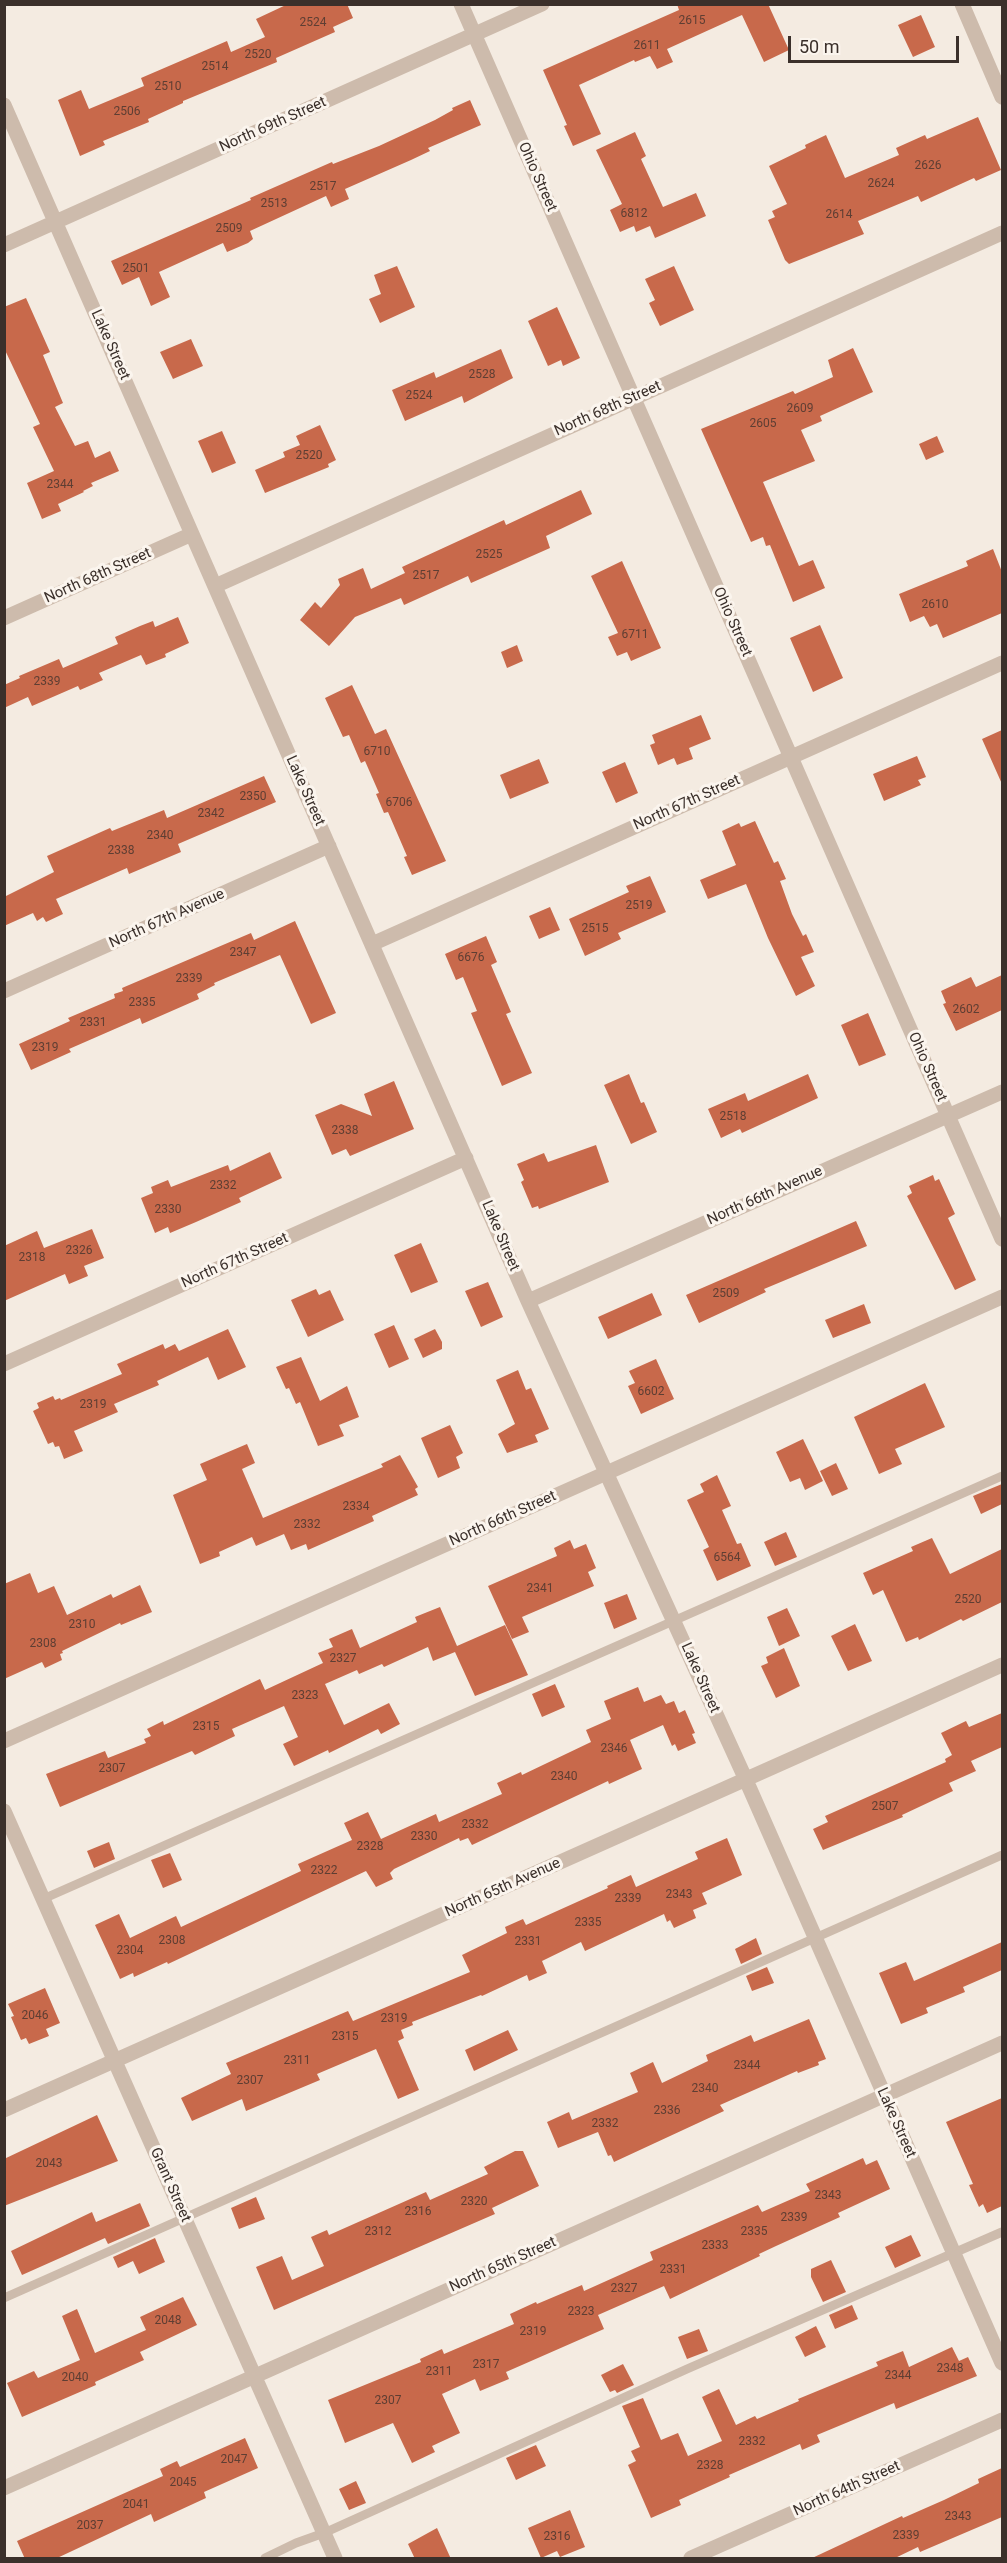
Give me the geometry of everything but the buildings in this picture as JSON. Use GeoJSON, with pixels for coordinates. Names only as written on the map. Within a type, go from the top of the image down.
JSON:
{"type":"FeatureCollection","features":[{"type":"Feature","properties":{"kind":"street","name":"Ohio Street"},"geometry":{"type":"LineString","coordinates":[[461,4],[1002,1239]]}},
{"type":"Feature","properties":{"kind":"street","name":"North 69th Street"},"geometry":{"type":"LineString","coordinates":[[4,245],[542,4]]}},
{"type":"Feature","properties":{"kind":"street"},"geometry":{"type":"LineString","coordinates":[[962,4],[1002,97]]}},
{"type":"Feature","properties":{"kind":"street","name":"Lake Street"},"geometry":{"type":"LineString","coordinates":[[4,105],[528,1301],[746,1780],[1002,2363]]}},
{"type":"Feature","properties":{"kind":"street","name":"North 68th Street"},"geometry":{"type":"LineString","coordinates":[[215,586],[1002,233]]}},
{"type":"Feature","properties":{"kind":"street","name":"North 68th Street"},"geometry":{"type":"LineString","coordinates":[[4,618],[192,534]]}},
{"type":"Feature","properties":{"kind":"street","name":"North 67th Street"},"geometry":{"type":"LineString","coordinates":[[372,944],[1002,663]]}},
{"type":"Feature","properties":{"kind":"street","name":"North 67th Avenue"},"geometry":{"type":"LineString","coordinates":[[4,991],[329,846]]}},
{"type":"Feature","properties":{"kind":"street","name":"North 66th Avenue"},"geometry":{"type":"LineString","coordinates":[[528,1301],[1002,1092]]}},
{"type":"Feature","properties":{"kind":"street","name":"North 67th Street"},"geometry":{"type":"LineString","coordinates":[[4,1364],[466,1158]]}},
{"type":"Feature","properties":{"kind":"street","name":"North 66th Street"},"geometry":{"type":"LineString","coordinates":[[4,1741],[1002,1297]]}},
{"type":"Feature","properties":{"kind":"street","name":"North 65th Avenue"},"geometry":{"type":"LineString","coordinates":[[4,2110],[1002,1665]]}},
{"type":"Feature","properties":{"kind":"street","name":"Grant Street"},"geometry":{"type":"LineString","coordinates":[[4,1811],[335,2559]]}},
{"type":"Feature","properties":{"kind":"street","name":"North 65th Street"},"geometry":{"type":"LineString","coordinates":[[4,2488],[1002,2043]]}},
{"type":"Feature","properties":{"kind":"street","name":"North 64th Street"},"geometry":{"type":"LineString","coordinates":[[691,2559],[1002,2420]]}},
{"type":"Feature","properties":{"kind":"lane"},"geometry":{"type":"LineString","coordinates":[[44,1899],[1002,1476]]}},
{"type":"Feature","properties":{"kind":"lane"},"geometry":{"type":"LineString","coordinates":[[4,2298],[1002,1855]]}},
{"type":"Feature","properties":{"kind":"lane"},"geometry":{"type":"LineString","coordinates":[[265,2559],[296,2542],[324,2533],[687,2369],[1002,2232]]}}]}
